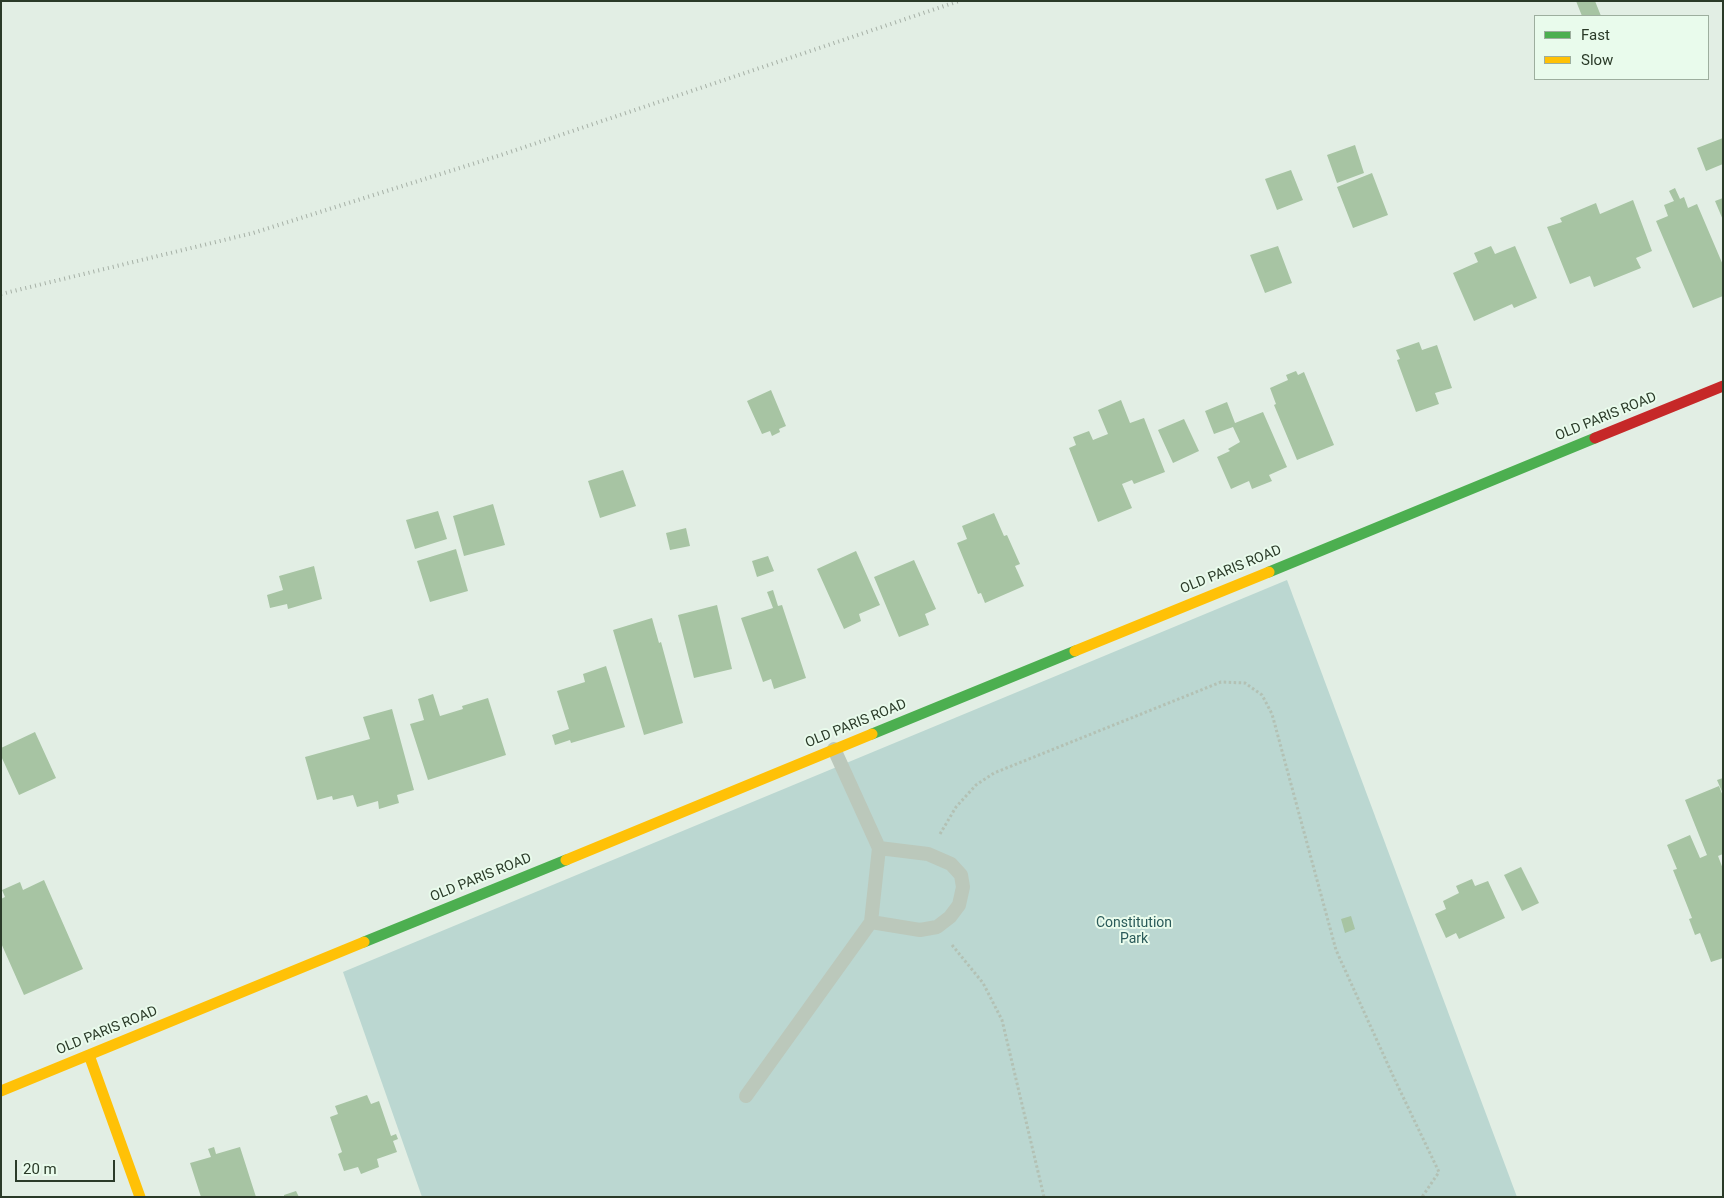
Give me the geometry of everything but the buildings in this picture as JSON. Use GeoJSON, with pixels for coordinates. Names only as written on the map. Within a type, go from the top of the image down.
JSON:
{"type":"FeatureCollection","features":[{"type":"Feature","properties":{"kind":"street","name":"OLD PARIS ROAD"},"geometry":{"type":"LineString","coordinates":[[1,1091],[1723,386]]}},
{"type":"Feature","properties":{"kind":"street"},"geometry":{"type":"LineString","coordinates":[[89,1054],[140,1197]]}},
{"type":"Feature","properties":{"kind":"lane"},"geometry":{"type":"LineString","coordinates":[[746,1096],[871,922],[879,848],[834,749]]}},
{"type":"Feature","properties":{"kind":"lane"},"geometry":{"type":"LineString","coordinates":[[871,922],[920,930],[937,928],[950,917],[959,905],[963,887],[961,875],[951,864],[928,854],[879,848]]}},
{"type":"Feature","properties":{"kind":"path"},"geometry":{"type":"LineString","coordinates":[[928,854],[956,807],[976,785],[994,773],[1221,682],[1244,684],[1262,695],[1272,714],[1336,950],[1439,1172],[1422,1197]]}},
{"type":"Feature","properties":{"kind":"path"},"geometry":{"type":"LineString","coordinates":[[937,928],[982,984],[1002,1020],[1044,1197]]}},
{"type":"Feature","properties":{"kind":"green space","name":"Constitution Park"},"geometry":{"type":"Polygon","coordinates":[[[1287,580],[1517,1197],[422,1197],[343,972],[1287,580]]]}},
{"type":"Feature","properties":{"kind":"railway"},"geometry":{"type":"LineString","coordinates":[[1,294],[253,233],[501,155],[959,1]]}},
{"type":"Feature","properties":{"kind":"traffic: fast"},"geometry":{"type":"LineString","coordinates":[[1269,572],[1595,438]]}},
{"type":"Feature","properties":{"kind":"traffic: fast"},"geometry":{"type":"LineString","coordinates":[[872,734],[1075,651]]}},
{"type":"Feature","properties":{"kind":"traffic: fast"},"geometry":{"type":"LineString","coordinates":[[364,942],[566,860]]}},
{"type":"Feature","properties":{"kind":"traffic: slow"},"geometry":{"type":"LineString","coordinates":[[1075,651],[1269,572]]}},
{"type":"Feature","properties":{"kind":"traffic: slow"},"geometry":{"type":"LineString","coordinates":[[566,860],[872,734]]}},
{"type":"Feature","properties":{"kind":"traffic: slow"},"geometry":{"type":"LineString","coordinates":[[1,1091],[364,942]]}},
{"type":"Feature","properties":{"kind":"traffic: slow"},"geometry":{"type":"LineString","coordinates":[[89,1055],[140,1197]]}},
{"type":"Feature","properties":{"kind":"traffic: jam"},"geometry":{"type":"LineString","coordinates":[[1595,438],[1723,386]]}}]}
